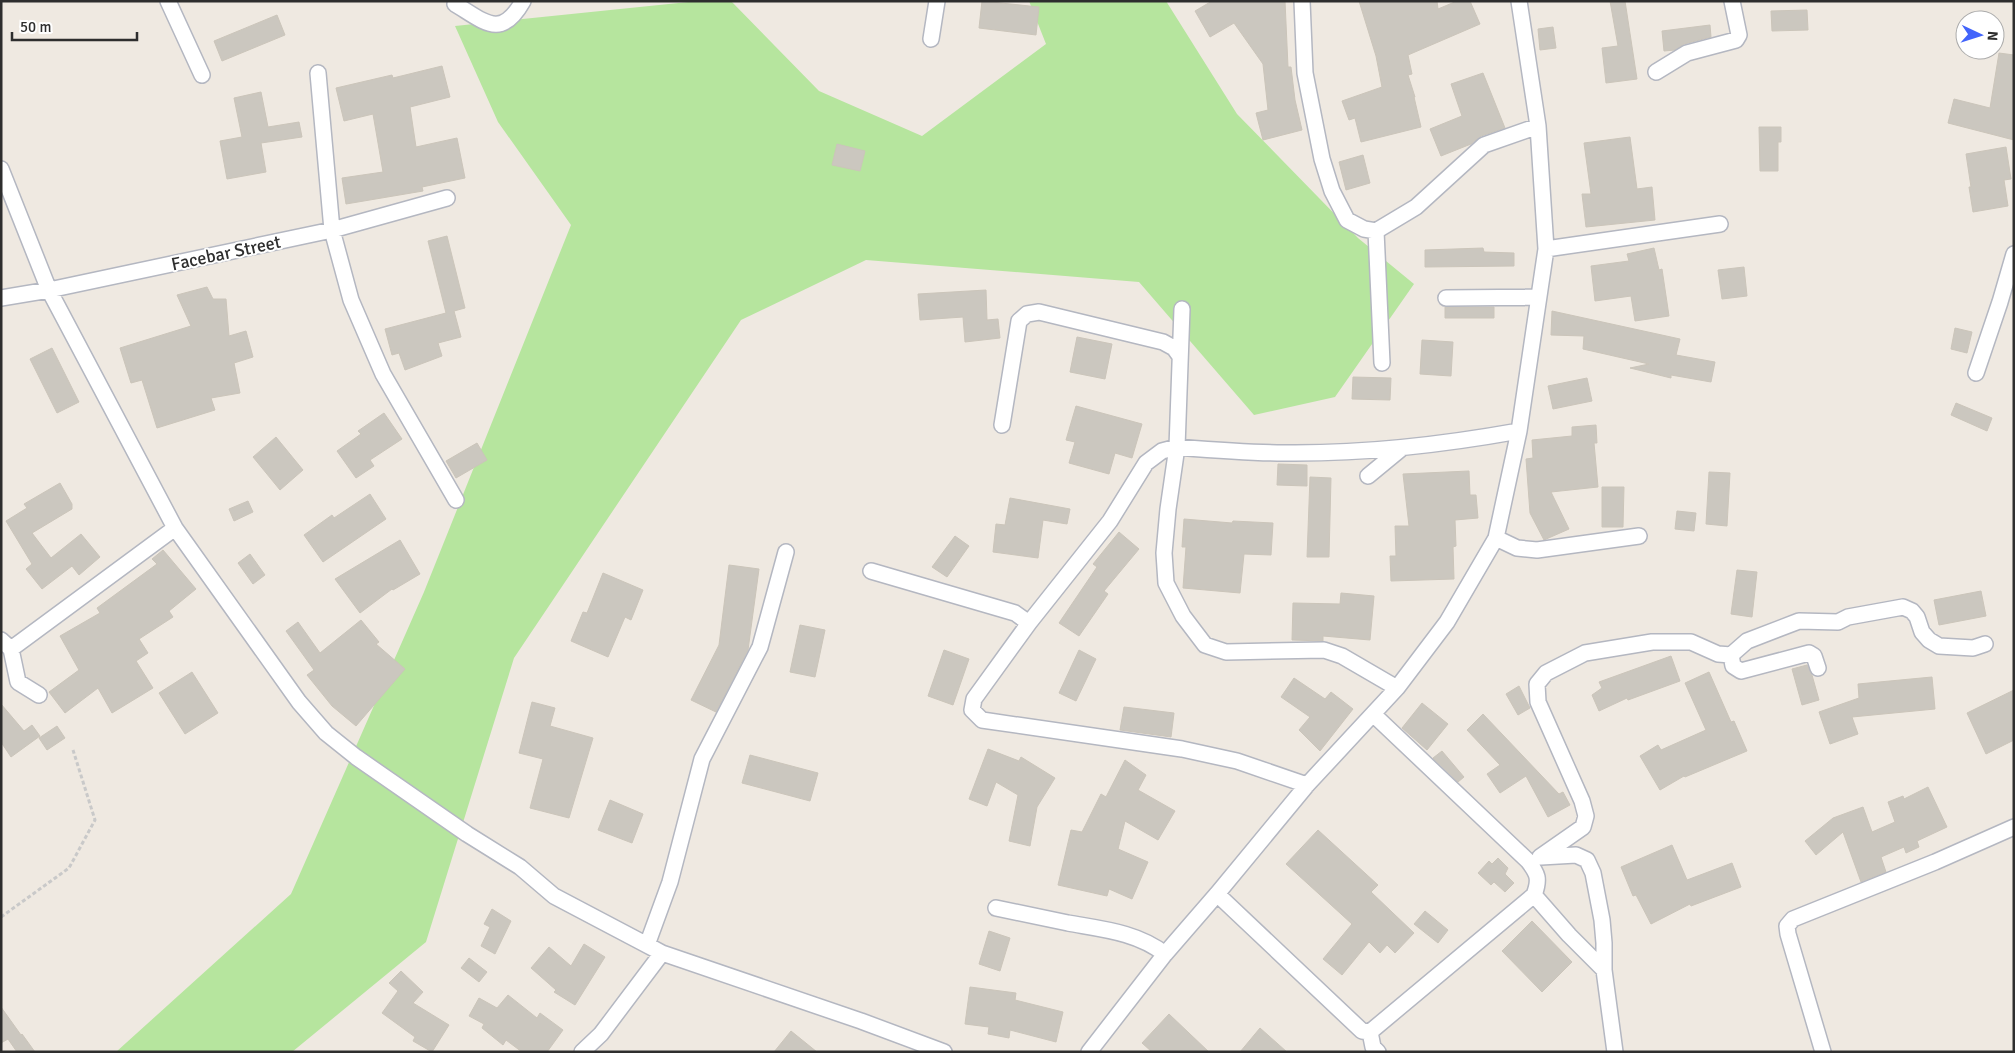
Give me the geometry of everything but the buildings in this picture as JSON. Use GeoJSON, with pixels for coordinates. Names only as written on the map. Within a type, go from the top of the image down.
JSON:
{"type":"FeatureCollection","features":[{"type":"Feature","properties":{"kind":"street"},"geometry":{"type":"LineString","coordinates":[[168,1],[202,75]]}},
{"type":"Feature","properties":{"kind":"street"},"geometry":{"type":"LineString","coordinates":[[455,4],[489,24],[504,24],[514,16],[522,1]]}},
{"type":"Feature","properties":{"kind":"street"},"geometry":{"type":"LineString","coordinates":[[931,39],[937,1]]}},
{"type":"Feature","properties":{"kind":"street"},"geometry":{"type":"LineString","coordinates":[[1302,1],[1305,73],[1322,159],[1329,183],[1347,220],[1364,229],[1376,231],[1416,207],[1484,145],[1538,126]]}},
{"type":"Feature","properties":{"kind":"street"},"geometry":{"type":"LineString","coordinates":[[1089,1052],[1165,954],[1308,785],[1396,688],[1447,622],[1496,538],[1519,431],[1546,250],[1538,126],[1519,1]]}},
{"type":"Feature","properties":{"kind":"street"},"geometry":{"type":"LineString","coordinates":[[1656,72],[1686,53],[1736,40],[1739,35],[1732,1]]}},
{"type":"Feature","properties":{"kind":"street"},"geometry":{"type":"LineString","coordinates":[[318,73],[332,230],[351,300],[383,374],[456,500]]}},
{"type":"Feature","properties":{"kind":"street"},"geometry":{"type":"LineString","coordinates":[[1,169],[49,290],[175,528],[299,702],[326,733],[356,757],[459,828],[520,867],[554,896],[647,946],[662,953],[861,1021],[944,1052]]}},
{"type":"Feature","properties":{"kind":"street","name":"Facebar Street"},"geometry":{"type":"LineString","coordinates":[[1,298],[49,290],[332,230],[447,198]]}},
{"type":"Feature","properties":{"kind":"street"},"geometry":{"type":"LineString","coordinates":[[1546,250],[1720,224]]}},
{"type":"Feature","properties":{"kind":"street"},"geometry":{"type":"LineString","coordinates":[[1376,231],[1382,364]]}},
{"type":"Feature","properties":{"kind":"street"},"geometry":{"type":"LineString","coordinates":[[1976,373],[2014,254]]}},
{"type":"Feature","properties":{"kind":"street"},"geometry":{"type":"LineString","coordinates":[[1446,298],[1538,297]]}},
{"type":"Feature","properties":{"kind":"street"},"geometry":{"type":"LineString","coordinates":[[1182,309],[1177,447],[1164,554],[1166,583],[1183,616],[1205,645],[1226,652],[1324,650],[1342,656],[1396,688]]}},
{"type":"Feature","properties":{"kind":"street"},"geometry":{"type":"LineString","coordinates":[[1002,425],[1019,322],[1027,314],[1039,312],[1163,342],[1174,348],[1179,354]]}},
{"type":"Feature","properties":{"kind":"street"},"geometry":{"type":"LineString","coordinates":[[1308,785],[1237,761],[1182,749],[982,720],[972,710],[974,699],[1029,623],[1110,521],[1146,463],[1162,451],[1177,447],[1284,453],[1402,448],[1456,442],[1519,431]]}},
{"type":"Feature","properties":{"kind":"street"},"geometry":{"type":"LineString","coordinates":[[1368,476],[1402,448]]}},
{"type":"Feature","properties":{"kind":"street"},"geometry":{"type":"LineString","coordinates":[[39,695],[18,682],[6,644],[175,528]]}},
{"type":"Feature","properties":{"kind":"street"},"geometry":{"type":"LineString","coordinates":[[1496,538],[1517,548],[1537,550],[1639,536]]}},
{"type":"Feature","properties":{"kind":"street"},"geometry":{"type":"LineString","coordinates":[[647,946],[670,882],[702,759],[760,646],[786,552]]}},
{"type":"Feature","properties":{"kind":"street"},"geometry":{"type":"LineString","coordinates":[[871,571],[1015,613],[1029,623]]}},
{"type":"Feature","properties":{"kind":"street"},"geometry":{"type":"LineString","coordinates":[[1534,859],[1583,827],[1586,816],[1582,802],[1538,702],[1537,684],[1546,673],[1585,653],[1652,642],[1691,642],[1718,654],[1730,655],[1747,641],[1799,621],[1838,622],[1848,617],[1903,606],[1912,611],[1917,617],[1922,632],[1929,640],[1940,646],[1973,648],[1985,644]]}},
{"type":"Feature","properties":{"kind":"street"},"geometry":{"type":"LineString","coordinates":[[1730,655],[1733,666],[1741,671],[1809,653],[1814,656],[1818,668]]}},
{"type":"Feature","properties":{"kind":"street"},"geometry":{"type":"LineString","coordinates":[[1217,894],[1362,1032],[1370,1032],[1534,895],[1538,884],[1534,859],[1373,714]]}},
{"type":"Feature","properties":{"kind":"street"},"geometry":{"type":"LineString","coordinates":[[1823,1052],[1787,926],[1793,919],[1936,862],[2014,827]]}},
{"type":"Feature","properties":{"kind":"street"},"geometry":{"type":"LineString","coordinates":[[1534,859],[1576,854],[1587,860],[1593,873],[1602,920],[1604,970],[1615,1052]]}},
{"type":"Feature","properties":{"kind":"street"},"geometry":{"type":"LineString","coordinates":[[1534,895],[1569,935],[1604,970]]}},
{"type":"Feature","properties":{"kind":"street"},"geometry":{"type":"LineString","coordinates":[[996,908],[1106,930],[1153,945],[1165,954]]}},
{"type":"Feature","properties":{"kind":"street"},"geometry":{"type":"LineString","coordinates":[[582,1052],[601,1034],[662,953]]}},
{"type":"Feature","properties":{"kind":"street"},"geometry":{"type":"LineString","coordinates":[[1370,1032],[1373,1047],[1378,1052]]}},
{"type":"Feature","properties":{"kind":"path"},"geometry":{"type":"LineString","coordinates":[[1,917],[69,868],[95,820],[73,750]]}},
{"type":"Feature","properties":{"kind":"green space"},"geometry":{"type":"Polygon","coordinates":[[[698,1],[731,1],[819,91],[922,136],[1046,44],[1029,1],[1166,1],[1237,114],[1358,238],[1414,284],[1335,397],[1254,415],[1139,282],[866,260],[741,320],[514,658],[426,942],[292,1052],[116,1052],[291,894],[424,592],[571,225],[498,122],[455,26],[698,1]]]}}]}
